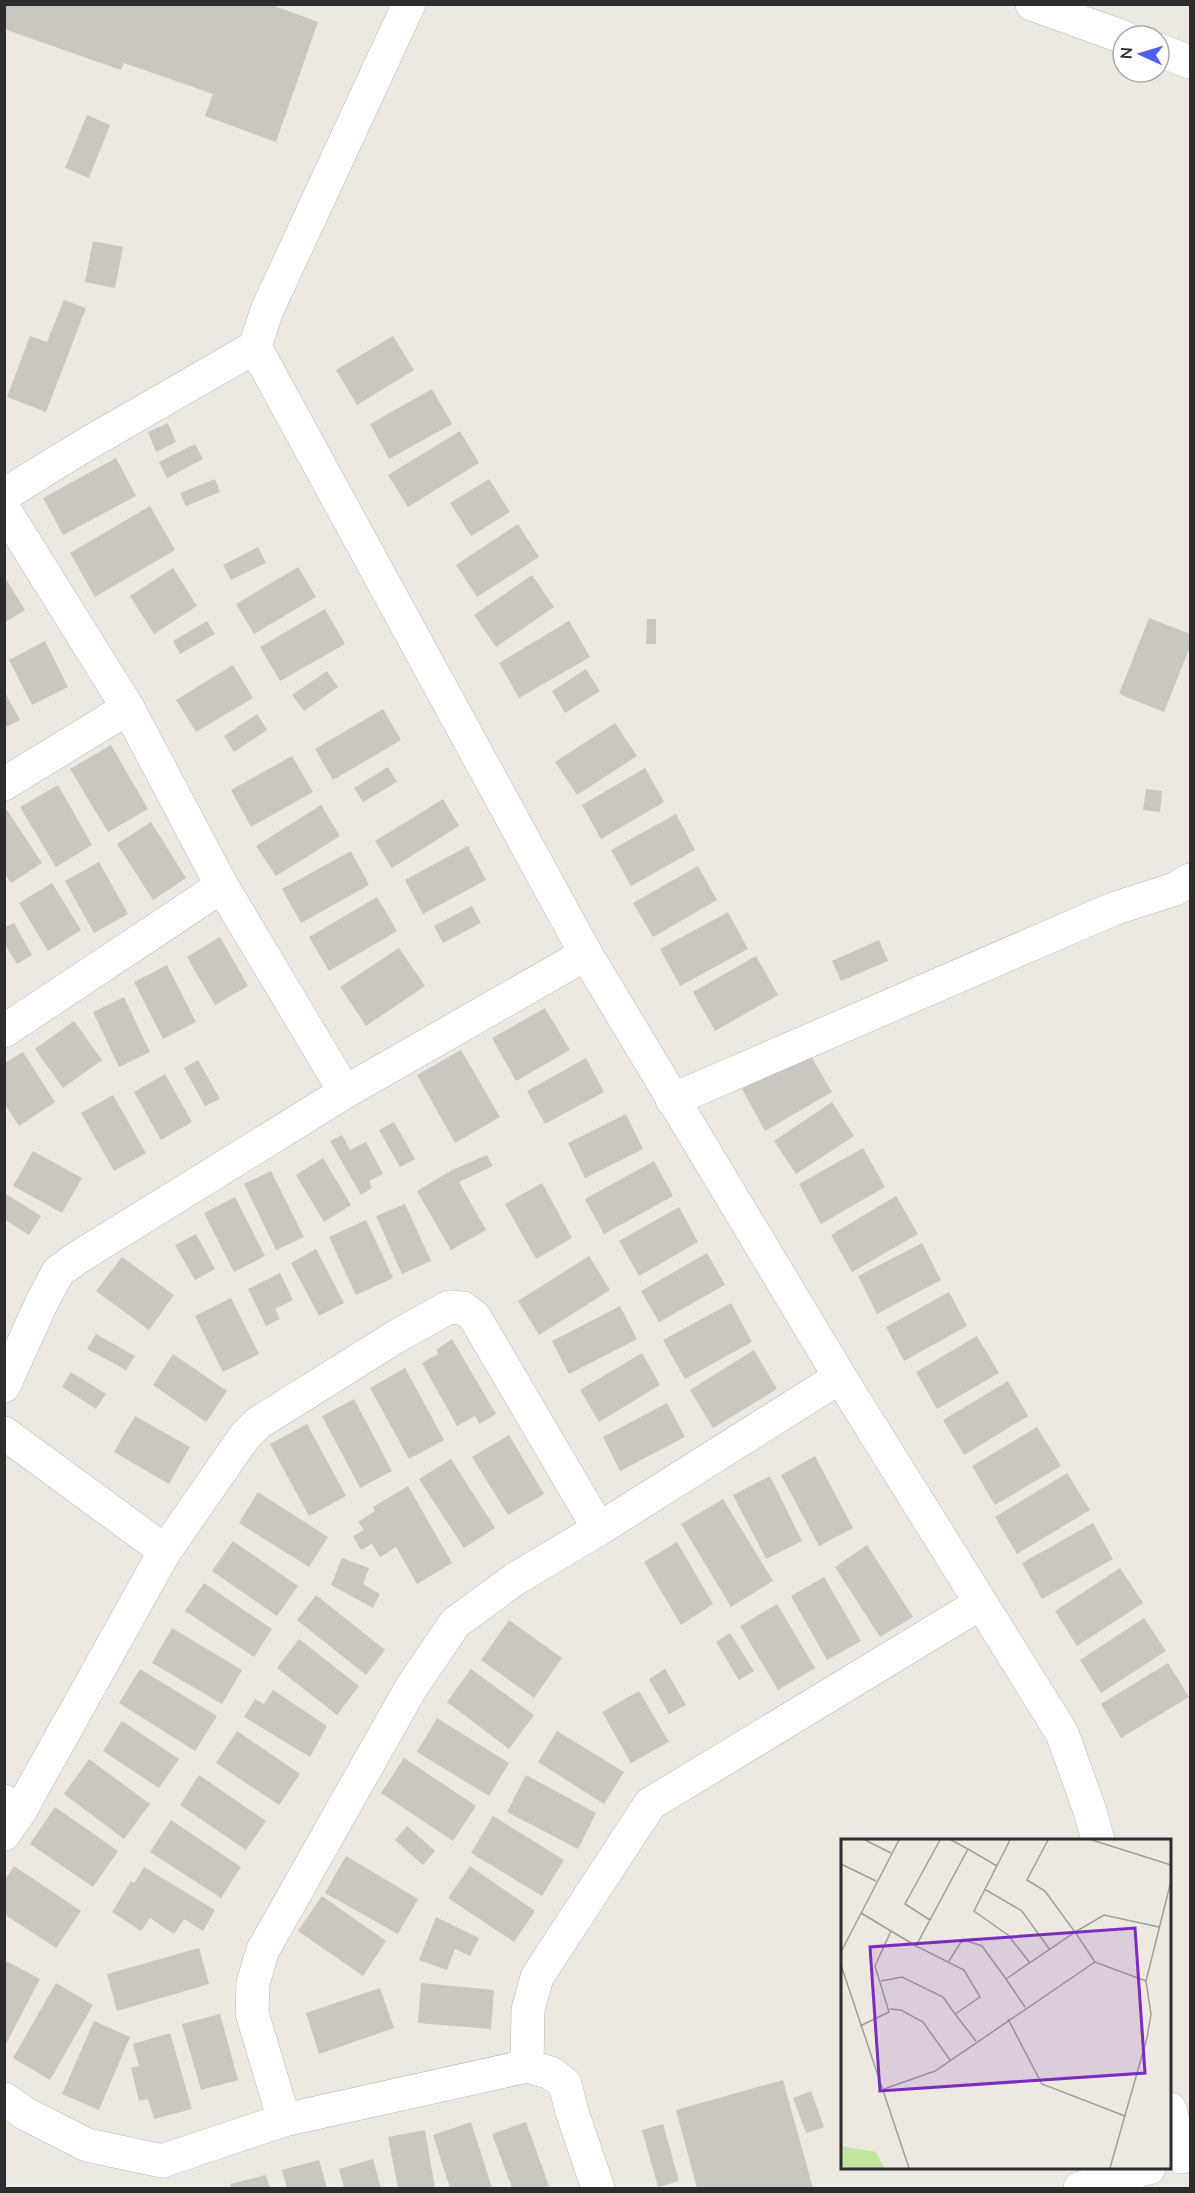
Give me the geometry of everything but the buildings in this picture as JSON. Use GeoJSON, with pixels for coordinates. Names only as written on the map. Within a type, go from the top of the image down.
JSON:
{"type":"FeatureCollection","features":[{"type":"Feature","properties":{"kind":"street"},"geometry":{"type":"LineString","coordinates":[[4,495],[85,445],[255,347],[267,310],[409,4]]}},
{"type":"Feature","properties":{"kind":"street"},"geometry":{"type":"LineString","coordinates":[[1032,4],[1111,33]]}},
{"type":"Feature","properties":{"kind":"street"},"geometry":{"type":"LineString","coordinates":[[1171,54],[1191,62]]}},
{"type":"Feature","properties":{"kind":"street"},"geometry":{"type":"LineString","coordinates":[[255,347],[586,954],[840,1377],[1062,1732],[1098,1839]]}},
{"type":"Feature","properties":{"kind":"street"},"geometry":{"type":"LineString","coordinates":[[4,509],[128,708],[222,886],[345,1092]]}},
{"type":"Feature","properties":{"kind":"street"},"geometry":{"type":"LineString","coordinates":[[4,784],[128,708]]}},
{"type":"Feature","properties":{"kind":"street"},"geometry":{"type":"LineString","coordinates":[[672,1100],[1113,909],[1175,889],[1191,880]]}},
{"type":"Feature","properties":{"kind":"street"},"geometry":{"type":"LineString","coordinates":[[4,1031],[222,886]]}},
{"type":"Feature","properties":{"kind":"street"},"geometry":{"type":"LineString","coordinates":[[4,1386],[58,1272],[345,1092],[586,954]]}},
{"type":"Feature","properties":{"kind":"street"},"geometry":{"type":"LineString","coordinates":[[10,1815],[165,1551],[245,1436],[258,1423],[397,1336],[449,1307],[463,1308],[474,1316],[599,1529]]}},
{"type":"Feature","properties":{"kind":"street"},"geometry":{"type":"LineString","coordinates":[[284,2120],[252,2013],[253,1983],[263,1950],[411,1688],[455,1623],[515,1579],[599,1529],[840,1377]]}},
{"type":"Feature","properties":{"kind":"street"},"geometry":{"type":"LineString","coordinates":[[4,1433],[165,1551]]}},
{"type":"Feature","properties":{"kind":"street"},"geometry":{"type":"LineString","coordinates":[[527,2066],[528,2010],[537,1977],[650,1804],[981,1603]]}},
{"type":"Feature","properties":{"kind":"street"},"geometry":{"type":"LineString","coordinates":[[4,2099],[26,2114],[87,2145],[162,2161],[284,2120],[527,2066],[551,2073],[565,2084],[598,2188]]}},
{"type":"Feature","properties":{"kind":"street"},"geometry":{"type":"LineString","coordinates":[[1171,2113],[1181,2158]]}},
{"type":"Feature","properties":{"kind":"street"},"geometry":{"type":"LineString","coordinates":[[1080,2188],[1146,2169]]}}]}
